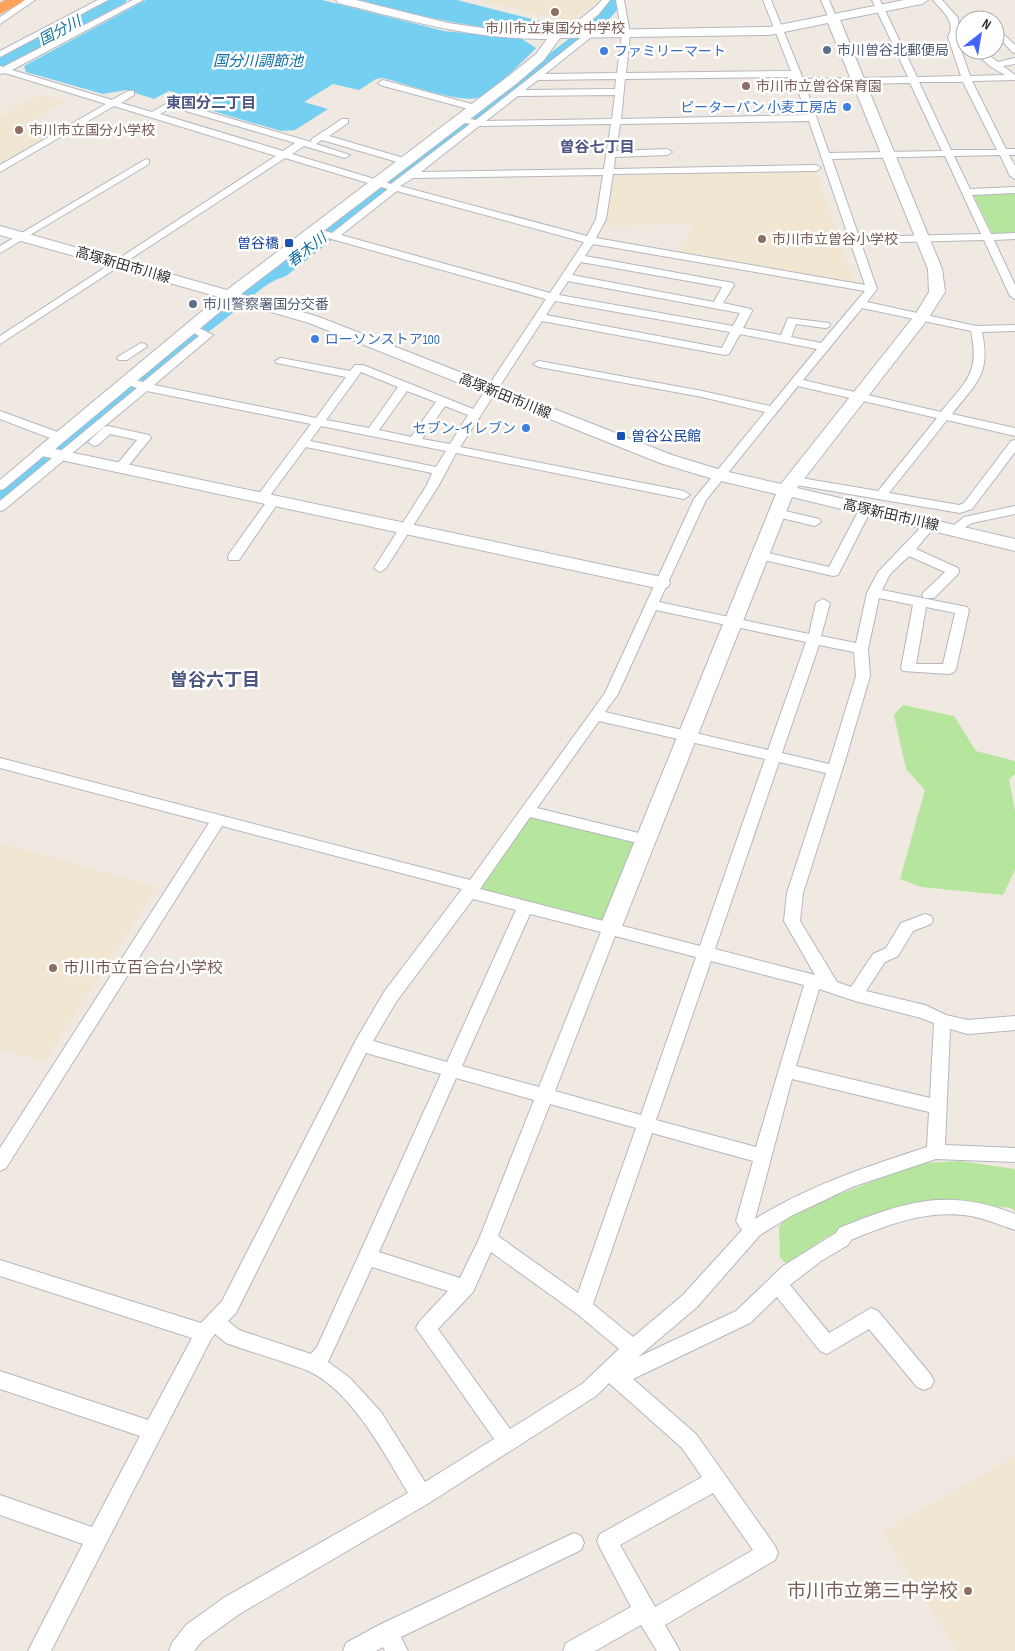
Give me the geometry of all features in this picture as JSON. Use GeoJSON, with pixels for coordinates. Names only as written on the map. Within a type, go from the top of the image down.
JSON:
{"type":"FeatureCollection","features":[{"type":"Feature","properties":{"kind":"highway"},"geometry":{"type":"LineString","coordinates":[[0,9],[16,0]]}},
{"type":"Feature","properties":{"kind":"street"},"geometry":{"type":"LineString","coordinates":[[0,21],[31,0]]}},
{"type":"Feature","properties":{"kind":"street"},"geometry":{"type":"LineString","coordinates":[[0,54],[104,0]]}},
{"type":"Feature","properties":{"kind":"street"},"geometry":{"type":"LineString","coordinates":[[2,70],[138,0]]}},
{"type":"Feature","properties":{"kind":"street"},"geometry":{"type":"LineString","coordinates":[[342,0],[456,28],[497,34],[626,34],[778,30],[833,19],[878,5],[922,0]]}},
{"type":"Feature","properties":{"kind":"street"},"geometry":{"type":"LineString","coordinates":[[576,34],[570,31],[595,13],[606,0]]}},
{"type":"Feature","properties":{"kind":"street"},"geometry":{"type":"LineString","coordinates":[[380,568],[433,485],[439,471],[474,414],[540,317],[601,220],[616,122],[626,34],[620,0]]}},
{"type":"Feature","properties":{"kind":"street"},"geometry":{"type":"LineString","coordinates":[[767,0],[798,78],[872,289]]}},
{"type":"Feature","properties":{"kind":"street"},"geometry":{"type":"LineString","coordinates":[[508,1442],[426,1328],[464,1288],[488,1239],[777,513],[791,486],[922,317],[934,300],[937,292],[937,279],[922,238],[825,0]]}},
{"type":"Feature","properties":{"kind":"street"},"geometry":{"type":"LineString","coordinates":[[937,0],[955,21]]}},
{"type":"Feature","properties":{"kind":"street"},"geometry":{"type":"LineString","coordinates":[[878,5],[1015,296]]}},
{"type":"Feature","properties":{"kind":"street"},"geometry":{"type":"LineString","coordinates":[[325,234],[386,186],[404,161],[516,93],[536,78],[576,34]]}},
{"type":"Feature","properties":{"kind":"street"},"geometry":{"type":"LineString","coordinates":[[0,507],[58,452],[237,296],[325,234],[386,186],[409,175],[470,121],[476,108],[540,57],[576,34]]}},
{"type":"Feature","properties":{"kind":"street"},"geometry":{"type":"LineString","coordinates":[[955,37],[952,37],[955,46]]}},
{"type":"Feature","properties":{"kind":"street"},"geometry":{"type":"LineString","coordinates":[[960,60],[966,79],[1015,176]]}},
{"type":"Feature","properties":{"kind":"street"},"geometry":{"type":"LineString","coordinates":[[988,60],[1014,79]]}},
{"type":"Feature","properties":{"kind":"street"},"geometry":{"type":"LineString","coordinates":[[994,65],[1015,61]]}},
{"type":"Feature","properties":{"kind":"street"},"geometry":{"type":"LineString","coordinates":[[2,70],[386,186],[590,240],[872,289]]}},
{"type":"Feature","properties":{"kind":"street"},"geometry":{"type":"LineString","coordinates":[[536,78],[621,76],[798,78],[858,81],[1014,79]]}},
{"type":"Feature","properties":{"kind":"street"},"geometry":{"type":"LineString","coordinates":[[383,83],[476,108]]}},
{"type":"Feature","properties":{"kind":"street"},"geometry":{"type":"LineString","coordinates":[[516,93],[620,92]]}},
{"type":"Feature","properties":{"kind":"street"},"geometry":{"type":"LineString","coordinates":[[0,169],[131,93]]}},
{"type":"Feature","properties":{"kind":"street"},"geometry":{"type":"LineString","coordinates":[[153,115],[171,104],[344,155]]}},
{"type":"Feature","properties":{"kind":"street"},"geometry":{"type":"LineString","coordinates":[[470,121],[616,122],[812,118]]}},
{"type":"Feature","properties":{"kind":"street"},"geometry":{"type":"LineString","coordinates":[[0,341],[284,155],[321,137],[345,121]]}},
{"type":"Feature","properties":{"kind":"street"},"geometry":{"type":"LineString","coordinates":[[321,137],[404,161]]}},
{"type":"Feature","properties":{"kind":"street"},"geometry":{"type":"LineString","coordinates":[[611,154],[668,152]]}},
{"type":"Feature","properties":{"kind":"street"},"geometry":{"type":"LineString","coordinates":[[826,156],[1015,152]]}},
{"type":"Feature","properties":{"kind":"street"},"geometry":{"type":"LineString","coordinates":[[0,250],[146,162]]}},
{"type":"Feature","properties":{"kind":"street"},"geometry":{"type":"LineString","coordinates":[[409,175],[609,172],[762,167],[816,168]]}},
{"type":"Feature","properties":{"kind":"street"},"geometry":{"type":"LineString","coordinates":[[966,192],[1015,190]]}},
{"type":"Feature","properties":{"kind":"street","name":"高塚新田市川線"},"geometry":{"type":"LineString","coordinates":[[0,230],[237,296],[314,320],[650,453],[719,475],[791,486],[865,510],[1015,545]]}},
{"type":"Feature","properties":{"kind":"street"},"geometry":{"type":"LineString","coordinates":[[325,234],[552,297],[812,344],[824,348]]}},
{"type":"Feature","properties":{"kind":"street"},"geometry":{"type":"LineString","coordinates":[[856,240],[1015,236]]}},
{"type":"Feature","properties":{"kind":"street"},"geometry":{"type":"LineString","coordinates":[[578,258],[728,285],[717,305]]}},
{"type":"Feature","properties":{"kind":"street"},"geometry":{"type":"LineString","coordinates":[[540,317],[725,352],[747,311],[566,277]]}},
{"type":"Feature","properties":{"kind":"street"},"geometry":{"type":"LineString","coordinates":[[39,1651],[209,1328],[230,1307],[362,1045],[390,997],[611,694],[700,499],[872,289]]}},
{"type":"Feature","properties":{"kind":"street"},"geometry":{"type":"LineString","coordinates":[[861,304],[976,329],[1015,328]]}},
{"type":"Feature","properties":{"kind":"street"},"geometry":{"type":"LineString","coordinates":[[785,339],[792,320],[826,326]]}},
{"type":"Feature","properties":{"kind":"street"},"geometry":{"type":"LineString","coordinates":[[881,495],[976,376],[981,349],[976,329]]}},
{"type":"Feature","properties":{"kind":"street"},"geometry":{"type":"LineString","coordinates":[[123,358],[141,346]]}},
{"type":"Feature","properties":{"kind":"street"},"geometry":{"type":"LineString","coordinates":[[281,361],[353,375]]}},
{"type":"Feature","properties":{"kind":"street"},"geometry":{"type":"LineString","coordinates":[[539,364],[702,394],[773,410]]}},
{"type":"Feature","properties":{"kind":"street"},"geometry":{"type":"LineString","coordinates":[[234,556],[302,443],[359,367],[474,414]]}},
{"type":"Feature","properties":{"kind":"street"},"geometry":{"type":"LineString","coordinates":[[796,382],[1015,432]]}},
{"type":"Feature","properties":{"kind":"street"},"geometry":{"type":"LineString","coordinates":[[137,384],[684,495]]}},
{"type":"Feature","properties":{"kind":"street"},"geometry":{"type":"LineString","coordinates":[[372,432],[405,386]]}},
{"type":"Feature","properties":{"kind":"street"},"geometry":{"type":"LineString","coordinates":[[414,441],[443,401]]}},
{"type":"Feature","properties":{"kind":"street"},"geometry":{"type":"LineString","coordinates":[[0,415],[58,452],[120,468],[661,583]]}},
{"type":"Feature","properties":{"kind":"street"},"geometry":{"type":"LineString","coordinates":[[0,486],[58,452],[108,430],[145,438],[120,468]]}},
{"type":"Feature","properties":{"kind":"street"},"geometry":{"type":"LineString","coordinates":[[302,443],[439,471]]}},
{"type":"Feature","properties":{"kind":"street"},"geometry":{"type":"LineString","coordinates":[[791,486],[881,495],[960,509],[968,506],[1015,444]]}},
{"type":"Feature","properties":{"kind":"street"},"geometry":{"type":"LineString","coordinates":[[760,555],[833,572],[865,510]]}},
{"type":"Feature","properties":{"kind":"street"},"geometry":{"type":"LineString","coordinates":[[954,530],[968,520],[1015,510]]}},
{"type":"Feature","properties":{"kind":"street"},"geometry":{"type":"LineString","coordinates":[[777,513],[815,522]]}},
{"type":"Feature","properties":{"kind":"street"},"geometry":{"type":"LineString","coordinates":[[831,987],[792,921],[794,893],[838,761],[863,676],[862,649],[874,593],[884,572],[908,550],[930,525]]}},
{"type":"Feature","properties":{"kind":"street"},"geometry":{"type":"LineString","coordinates":[[874,593],[925,599],[962,610],[949,669],[908,668],[925,599],[953,571],[908,550]]}},
{"type":"Feature","properties":{"kind":"street"},"geometry":{"type":"LineString","coordinates":[[583,1307],[814,639],[823,603]]}},
{"type":"Feature","properties":{"kind":"street"},"geometry":{"type":"LineString","coordinates":[[652,605],[862,649]]}},
{"type":"Feature","properties":{"kind":"street"},"geometry":{"type":"LineString","coordinates":[[596,715],[834,770]]}},
{"type":"Feature","properties":{"kind":"street"},"geometry":{"type":"LineString","coordinates":[[0,764],[218,820],[470,889],[525,907],[813,981],[855,995],[925,1012],[942,1020],[968,1026],[1015,1023]]}},
{"type":"Feature","properties":{"kind":"street"},"geometry":{"type":"LineString","coordinates":[[526,811],[646,840]]}},
{"type":"Feature","properties":{"kind":"street"},"geometry":{"type":"LineString","coordinates":[[0,1163],[218,820]]}},
{"type":"Feature","properties":{"kind":"street"},"geometry":{"type":"LineString","coordinates":[[314,1364],[324,1353],[525,907]]}},
{"type":"Feature","properties":{"kind":"street"},"geometry":{"type":"LineString","coordinates":[[855,995],[879,958],[892,952],[907,928],[925,920]]}},
{"type":"Feature","properties":{"kind":"street"},"geometry":{"type":"LineString","coordinates":[[754,1229],[745,1220],[813,981]]}},
{"type":"Feature","properties":{"kind":"street"},"geometry":{"type":"LineString","coordinates":[[936,1152],[942,1020]]}},
{"type":"Feature","properties":{"kind":"street"},"geometry":{"type":"LineString","coordinates":[[362,1045],[762,1156]]}},
{"type":"Feature","properties":{"kind":"street"},"geometry":{"type":"LineString","coordinates":[[786,1071],[938,1107]]}},
{"type":"Feature","properties":{"kind":"street"},"geometry":{"type":"LineString","coordinates":[[613,1373],[633,1349],[690,1301],[754,1229],[785,1210],[846,1181],[936,1152],[1015,1155]]}},
{"type":"Feature","properties":{"kind":"street"},"geometry":{"type":"LineString","coordinates":[[180,1651],[194,1633],[233,1605],[422,1496],[613,1373],[743,1317],[777,1283],[814,1255],[842,1239],[845,1234],[901,1213],[957,1205],[981,1209],[1015,1222]]}},
{"type":"Feature","properties":{"kind":"street"},"geometry":{"type":"LineString","coordinates":[[488,1239],[583,1307],[633,1349]]}},
{"type":"Feature","properties":{"kind":"street"},"geometry":{"type":"LineString","coordinates":[[367,1257],[464,1288]]}},
{"type":"Feature","properties":{"kind":"street"},"geometry":{"type":"LineString","coordinates":[[0,1268],[209,1328],[314,1364],[343,1384],[374,1419],[422,1496]]}},
{"type":"Feature","properties":{"kind":"street"},"geometry":{"type":"LineString","coordinates":[[777,1283],[827,1344],[871,1316],[924,1382]]}},
{"type":"Feature","properties":{"kind":"street"},"geometry":{"type":"LineString","coordinates":[[574,1651],[648,1616],[768,1553],[689,1441],[613,1373]]}},
{"type":"Feature","properties":{"kind":"street"},"geometry":{"type":"LineString","coordinates":[[0,1380],[153,1432]]}},
{"type":"Feature","properties":{"kind":"street"},"geometry":{"type":"LineString","coordinates":[[669,1651],[607,1540],[716,1480]]}},
{"type":"Feature","properties":{"kind":"street"},"geometry":{"type":"LineString","coordinates":[[0,1505],[98,1540]]}},
{"type":"Feature","properties":{"kind":"street"},"geometry":{"type":"LineString","coordinates":[[354,1651],[392,1642],[574,1543]]}},
{"type":"Feature","properties":{"kind":"shaded area","name":"市川市立東国分中学校"},"geometry":{"type":"Polygon","coordinates":[[[477,0],[600,0],[571,23],[477,0]]]}},
{"type":"Feature","properties":{"kind":"shaded area","name":"市川市立国分小学校"},"geometry":{"type":"Polygon","coordinates":[[[40,94],[65,102],[23,125],[53,135],[0,166],[0,117],[40,94]]]}},
{"type":"Feature","properties":{"kind":"shaded area","name":"市川市立曽谷小学校"},"geometry":{"type":"Polygon","coordinates":[[[816,172],[855,284],[677,253],[694,224],[602,226],[615,175],[816,172]]]}},
{"type":"Feature","properties":{"kind":"shaded area","name":"市川市立百合台小学校"},"geometry":{"type":"Polygon","coordinates":[[[0,843],[157,887],[44,1062],[0,1049],[0,843]]]}},
{"type":"Feature","properties":{"kind":"shaded area","name":"市川市立第三中学校"},"geometry":{"type":"Polygon","coordinates":[[[1015,1456],[1015,1651],[957,1651],[883,1532],[1015,1456]]]}},
{"type":"Feature","properties":{"kind":"green space"},"geometry":{"type":"Polygon","coordinates":[[[1015,193],[1015,234],[993,235],[973,194],[1015,193]]]}},
{"type":"Feature","properties":{"kind":"green space"},"geometry":{"type":"Polygon","coordinates":[[[903,705],[954,716],[976,751],[1015,761],[1015,774],[1009,779],[1015,811],[1015,870],[1003,895],[921,887],[900,879],[925,790],[906,769],[894,715],[903,705]]]}},
{"type":"Feature","properties":{"kind":"green space"},"geometry":{"type":"Polygon","coordinates":[[[526,811],[646,840],[610,929],[469,892],[526,811]]]}},
{"type":"Feature","properties":{"kind":"green space"},"geometry":{"type":"Polygon","coordinates":[[[960,1161],[1015,1169],[1015,1212],[1011,1208],[934,1200],[826,1237],[787,1265],[780,1257],[779,1226],[794,1211],[922,1163],[960,1161]]]}},
{"type":"Feature","properties":{"kind":"water","name":"国分川調節池"},"geometry":{"type":"Polygon","coordinates":[[[146,0],[322,0],[444,31],[522,39],[536,48],[499,83],[477,98],[458,98],[383,78],[376,79],[359,90],[333,84],[304,102],[328,109],[295,130],[281,131],[189,104],[190,97],[169,91],[154,99],[126,90],[103,94],[26,72],[24,66],[146,0]]]}},
{"type":"Feature","properties":{"kind":"water"},"geometry":{"type":"Polygon","coordinates":[[[360,0],[457,0],[544,22],[540,31],[494,28],[449,22],[360,0]]]}},
{"type":"Feature","properties":{"kind":"waterway","name":"国分川"},"geometry":{"type":"LineString","coordinates":[[0,63],[120,0]]}},
{"type":"Feature","properties":{"kind":"waterway","name":"春木川"},"geometry":{"type":"LineString","coordinates":[[0,498],[188,342],[189,338],[237,300],[251,286],[261,279],[279,272],[597,24],[613,6],[614,0]]}},
{"type":"Feature","properties":{"kind":"place","name":"市川市立東国分中学校"},"geometry":{"type":"Point","coordinates":[555,12]}},
{"type":"Feature","properties":{"kind":"place","name":"市川曽谷北郵便局"},"geometry":{"type":"Point","coordinates":[827,50]}},
{"type":"Feature","properties":{"kind":"place","name":"ファミリーマート"},"geometry":{"type":"Point","coordinates":[604,51]}},
{"type":"Feature","properties":{"kind":"place","name":"市川市立曽谷保育園"},"geometry":{"type":"Point","coordinates":[746,86]}},
{"type":"Feature","properties":{"kind":"place","name":"ピーターパン 小麦工房店"},"geometry":{"type":"Point","coordinates":[847,107]}},
{"type":"Feature","properties":{"kind":"place","name":"市川市立国分小学校"},"geometry":{"type":"Point","coordinates":[19,130]}},
{"type":"Feature","properties":{"kind":"place","name":"市川市立曽谷小学校"},"geometry":{"type":"Point","coordinates":[762,239]}},
{"type":"Feature","properties":{"kind":"place","name":"曽谷橋"},"geometry":{"type":"Point","coordinates":[289,243]}},
{"type":"Feature","properties":{"kind":"place","name":"市川警察署国分交番"},"geometry":{"type":"Point","coordinates":[193,304]}},
{"type":"Feature","properties":{"kind":"place","name":"ローソンストア100"},"geometry":{"type":"Point","coordinates":[315,339]}},
{"type":"Feature","properties":{"kind":"place","name":"セブン-イレブン"},"geometry":{"type":"Point","coordinates":[526,428]}},
{"type":"Feature","properties":{"kind":"place","name":"曽谷公民館"},"geometry":{"type":"Point","coordinates":[621,436]}},
{"type":"Feature","properties":{"kind":"place","name":"市川市立百合台小学校"},"geometry":{"type":"Point","coordinates":[53,968]}},
{"type":"Feature","properties":{"kind":"place","name":"市川市立第三中学校"},"geometry":{"type":"Point","coordinates":[968,1591]}},
{"type":"Feature","properties":{"kind":"district","name":"東国分二丁目"},"geometry":{"type":"Point","coordinates":[211,103]}},
{"type":"Feature","properties":{"kind":"district","name":"曽谷七丁目"},"geometry":{"type":"Point","coordinates":[597,147]}},
{"type":"Feature","properties":{"kind":"district","name":"曽谷六丁目"},"geometry":{"type":"Point","coordinates":[215,680]}}]}
